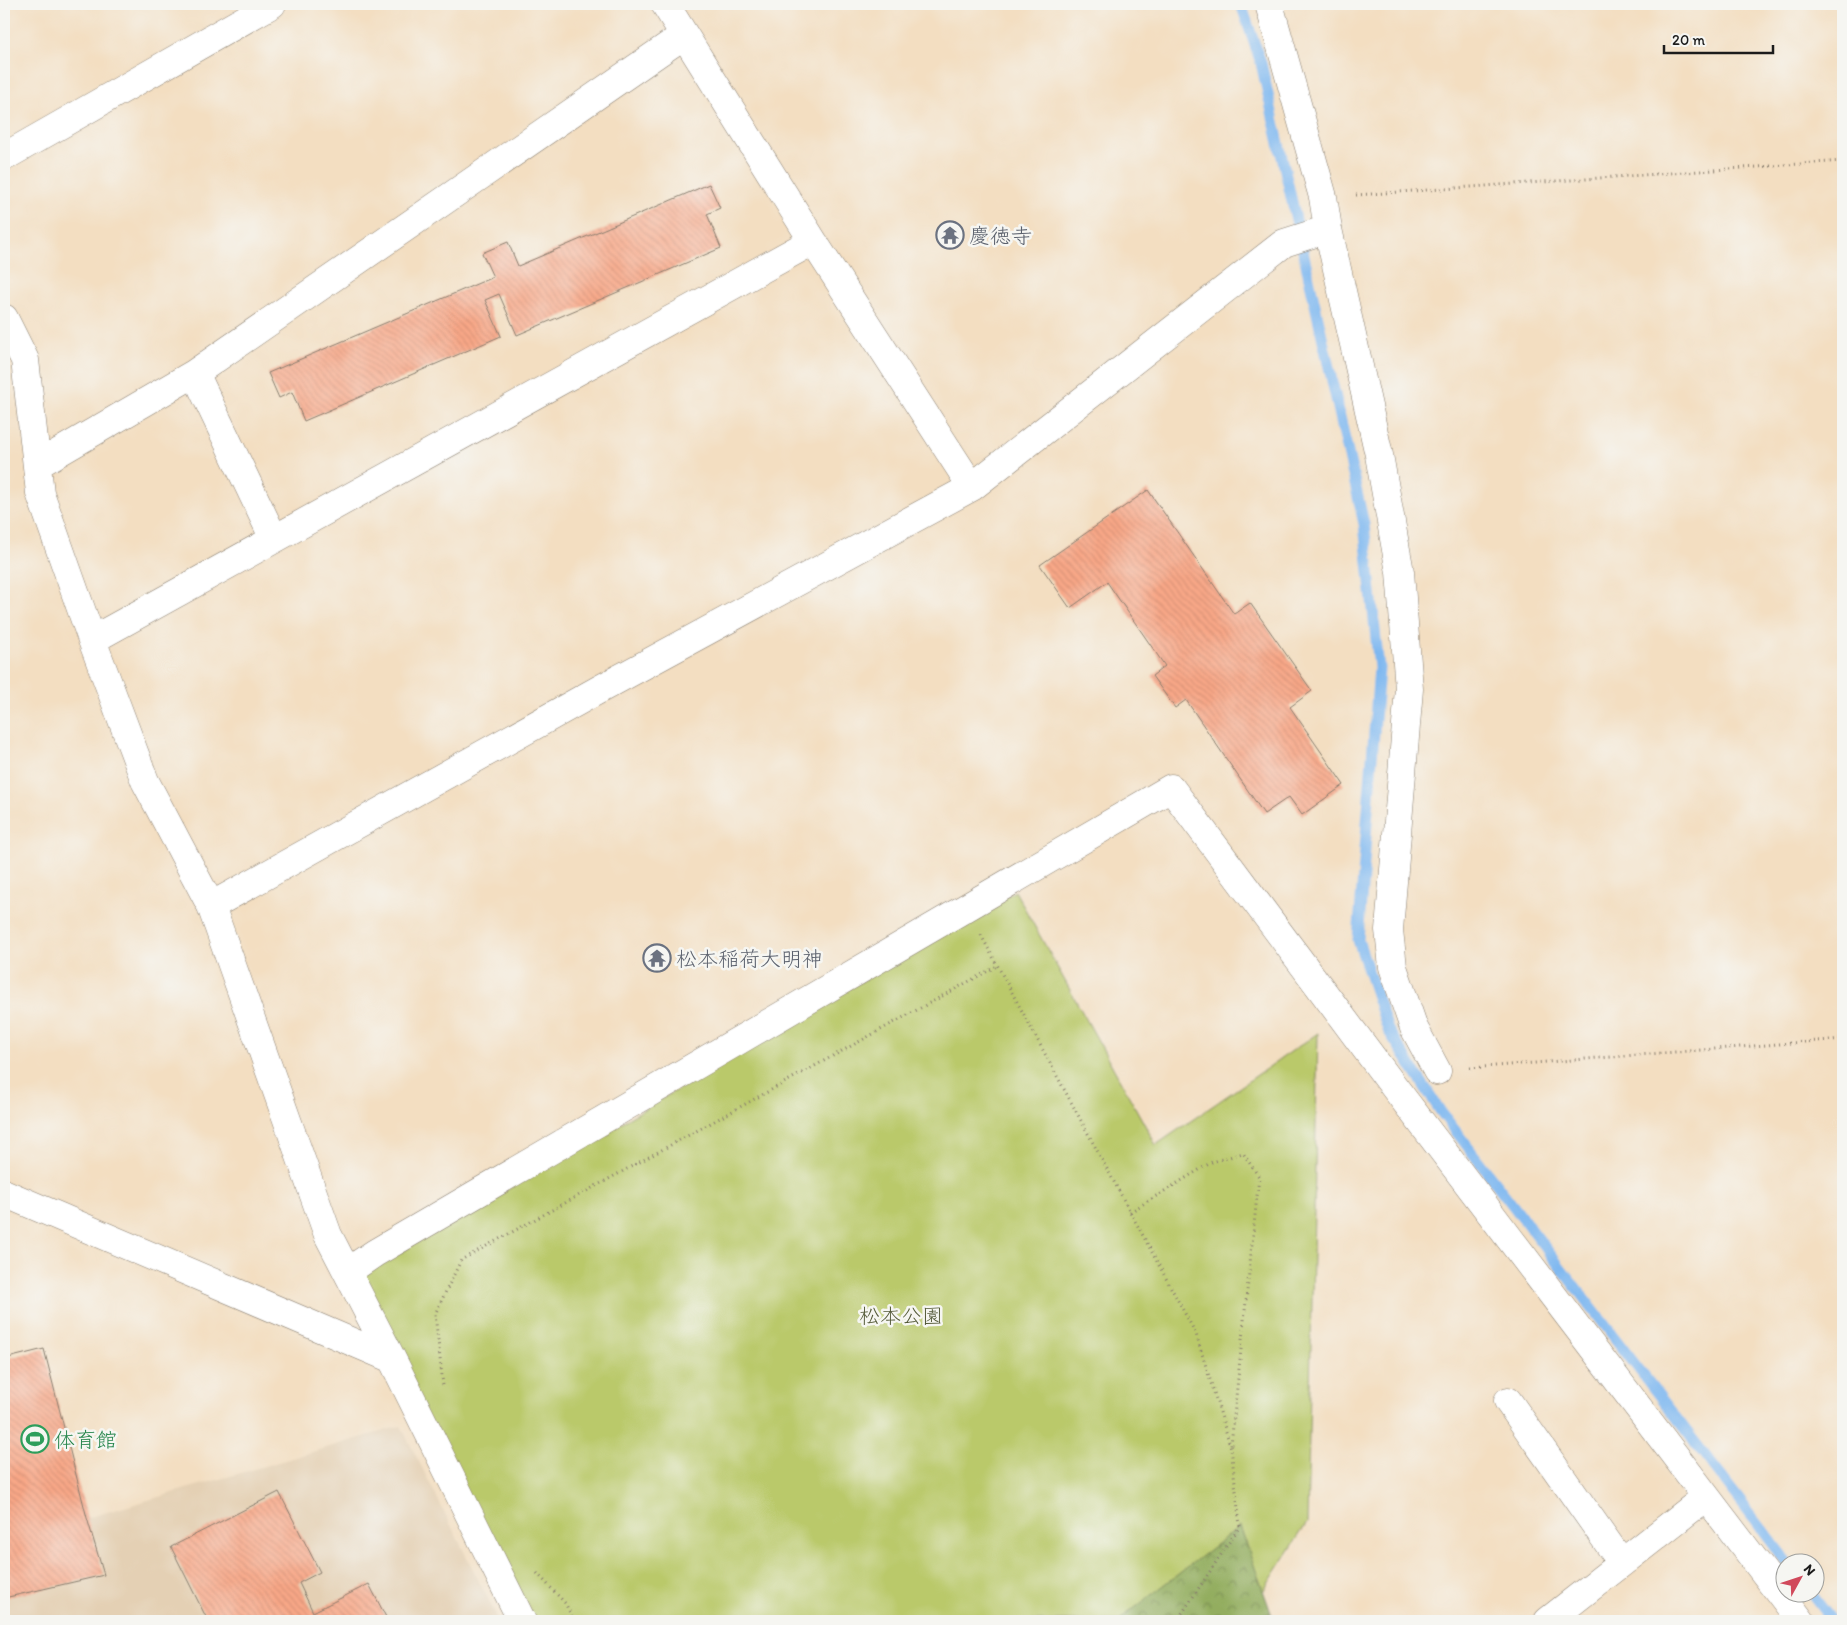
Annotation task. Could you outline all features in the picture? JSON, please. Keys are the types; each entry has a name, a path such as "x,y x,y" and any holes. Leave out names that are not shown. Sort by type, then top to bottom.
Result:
{"street":[{"path":"4,157 272,4"},
{"path":"665,4 813,241 972,487"},
{"path":"1269,4 1323,197 1328,229 1379,454 1400,572 1409,689 1389,930 1394,968 1414,1028 1437,1071"},
{"path":"37,465 195,372 684,35"},
{"path":"211,906 591,694 972,487 1284,243 1328,229"},
{"path":"92,640 813,241"},
{"path":"4,318 25,360 40,493 145,781 211,906 328,1235 522,1621"},
{"path":"195,372 274,539"},
{"path":"347,1272 375,1253 1171,788 1395,1088 1801,1621"},
{"path":"4,1193 392,1359"},
{"path":"1508,1401 1622,1563"},
{"path":"1548,1621 1706,1497"}],"path":[{"path":"1323,197 1843,161"},
{"path":"980,934 1196,1334 1231,1448 1240,1526 1177,1621"},
{"path":"444,1390 435,1314 461,1260 997,966"},
{"path":"1437,1071 1843,1039"},
{"path":"1130,1212 1212,1162 1243,1153 1259,1177 1231,1448"},
{"path":"533,1569 565,1603 574,1621"}],"shaded area":[{"path":"44,1349 87,1518 401,1426 499,1621 4,1621 4,1359"}],"green space":[{"name":"松本公園","path":"1015,891 1156,1145 1318,1033 1307,1523 1244,1621 522,1621 352,1281"},
{"path":"1240,1526 1274,1621 1118,1621"}],"building":[{"path":"709,184 720,208 707,214 721,248 517,335 499,294 485,300 501,336 304,421 292,392 279,398 268,373 493,277 482,253 508,242 518,266"},
{"path":"1148,490 1234,614 1250,603 1312,691 1290,707 1344,785 1302,815 1289,797 1264,814 1186,700 1175,708 1152,676 1165,666 1107,582 1070,608 1040,565"},
{"name":"体育館","path":"44,1349 87,1518 104,1575 4,1598 4,1359"},
{"path":"279,1492 320,1572 299,1583 313,1612 369,1584 388,1621 208,1621 171,1547"}],"waterway":[{"path":"1241,4 1261,63 1364,524 1379,668 1358,940 1388,1030 1441,1112 1779,1552"},
{"path":"1818,1602 1832,1621"}],"place":[{"name":"慶徳寺","path":"950,235"},
{"name":"松本稲荷大明神","path":"657,958"},
{"name":"体育館","path":"35,1439"}]}
